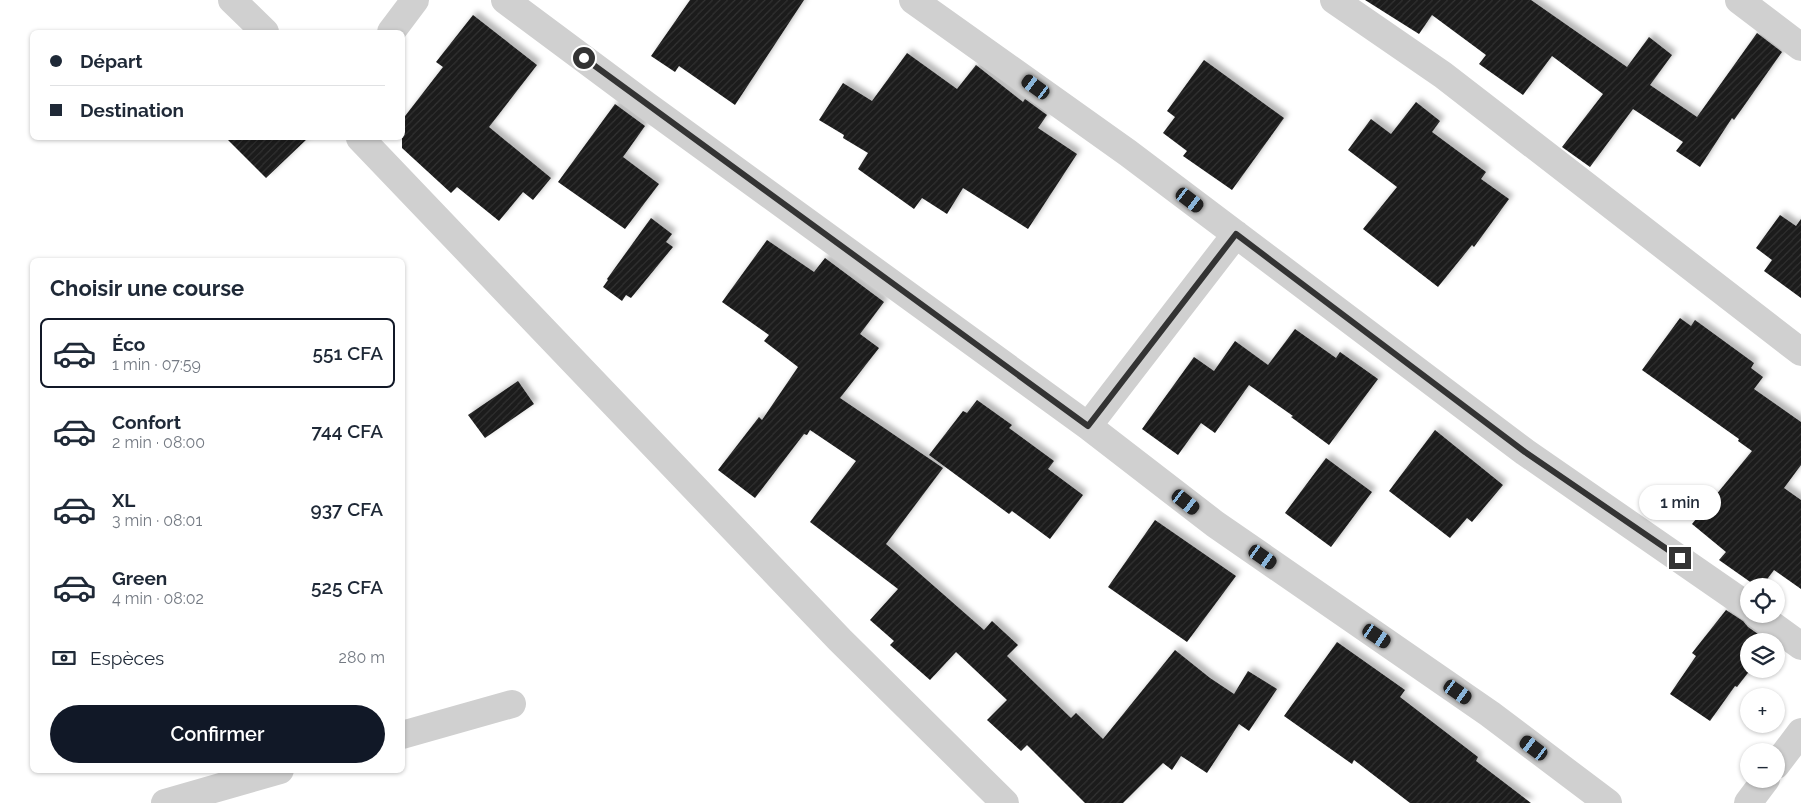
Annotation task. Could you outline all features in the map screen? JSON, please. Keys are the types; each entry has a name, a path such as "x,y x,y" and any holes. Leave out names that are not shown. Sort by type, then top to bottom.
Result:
{"street":[{"path":"232,0 263,30"},
{"path":"392,30 415,0"},
{"path":"505,0 646,105 1088,426 1215,524 1490,714 1608,803"},
{"path":"913,0 1128,153 1525,452 1740,601"},
{"path":"1334,0 1443,75 1801,352"},
{"path":"1738,0 1801,47"},
{"path":"362,140 840,640 1005,803"},
{"path":"1088,426 1236,234"},
{"path":"1769,623 1801,646"},
{"path":"405,734 512,704"},
{"path":"1785,753 1801,732"},
{"path":"165,803 270,773"},
{"path":"1748,803 1759,788"}],"building":[{"path":"690,0 804,0 735,105 679,66 675,72 651,56"},
{"path":"1365,0 1531,0 1627,67 1649,37 1672,55 1650,85 1697,117 1757,33 1782,52 1734,120 1732,118 1700,167 1676,151 1683,142 1633,109 1590,167 1562,147 1603,94 1552,56 1523,95 1479,64 1486,55 1432,15 1419,34"},
{"path":"473,15 537,65 489,127 551,178 533,200 523,192 499,221 457,187 451,193 402,148 402,140 405,140 405,116 443,67 436,62"},
{"path":"907,53 957,89 976,65 1023,102 1025,99 1047,115 1038,128 1077,154 1028,229 963,188 947,214 922,198 914,209 858,169 868,153 843,138 844,135 819,120 843,83 872,101"},
{"path":"1204,60 1284,118 1232,190 1183,156 1187,151 1163,133 1175,117 1167,111"},
{"path":"1416,102 1440,121 1432,132 1486,172 1481,179 1509,199 1474,247 1472,245 1438,287 1363,229 1397,187 1348,150 1371,119 1391,134"},
{"path":"615,104 645,126 623,157 659,184 625,229 558,182"},
{"path":"228,140 306,140 266,178"},
{"path":"1780,215 1796,226 1801,219 1801,298 1764,271 1772,260 1756,248"},
{"path":"651,218 672,234 666,242 673,247 631,298 626,295 622,301 603,287"},
{"path":"767,240 814,272 825,258 884,302 860,334 879,348 840,398 943,468 886,544 984,630 992,621 1018,645 1007,656 1071,718 1076,713 1103,739 1175,650 1210,678 1234,694 1248,671 1277,689 1249,731 1239,724 1207,773 1181,756 1172,770 1163,763 1123,803 1085,803 1027,745 1021,751 987,720 1007,700 956,652 930,680 890,645 894,641 870,620 898,589 810,522 856,461 810,430 807,435 804,434 755,498 718,470 759,417 762,420 798,367 764,341 769,335 722,302"},
{"path":"1680,318 1691,326 1695,320 1754,363 1751,368 1763,377 1754,389 1801,422 1801,465 1784,488 1801,500 1801,589 1774,570 1768,578 1745,578 1719,560 1726,552 1692,524 1752,451 1738,441 1739,439 1642,370"},
{"path":"1295,329 1336,358 1340,352 1378,379 1329,445 1291,417 1293,416 1249,385 1215,433 1201,423 1178,455 1142,429 1194,357 1214,371 1235,341 1268,365"},
{"path":"518,381 534,404 485,438 468,415"},
{"path":"977,400 1012,425 1009,428 1054,461 1048,469 1083,495 1050,539 1012,511 1009,514 929,455 963,411 967,413"},
{"path":"1435,430 1503,485 1472,522 1467,518 1450,538 1389,491"},
{"path":"1326,458 1372,492 1331,547 1285,513"},
{"path":"1155,520 1236,576 1187,642 1108,587"},
{"path":"1726,610 1740,619 1740,623 1745,623 1757,633 1740,633 1740,678 1744,678 1737,687 1735,686 1710,721 1670,694 1696,656 1692,653"},
{"path":"1337,642 1405,690 1400,697 1478,757 1476,761 1531,803 1410,803 1354,760 1352,764 1284,716"}],"route":[{"path":"584,58 1088,426 1236,234 1525,452 1680,558"}]}
